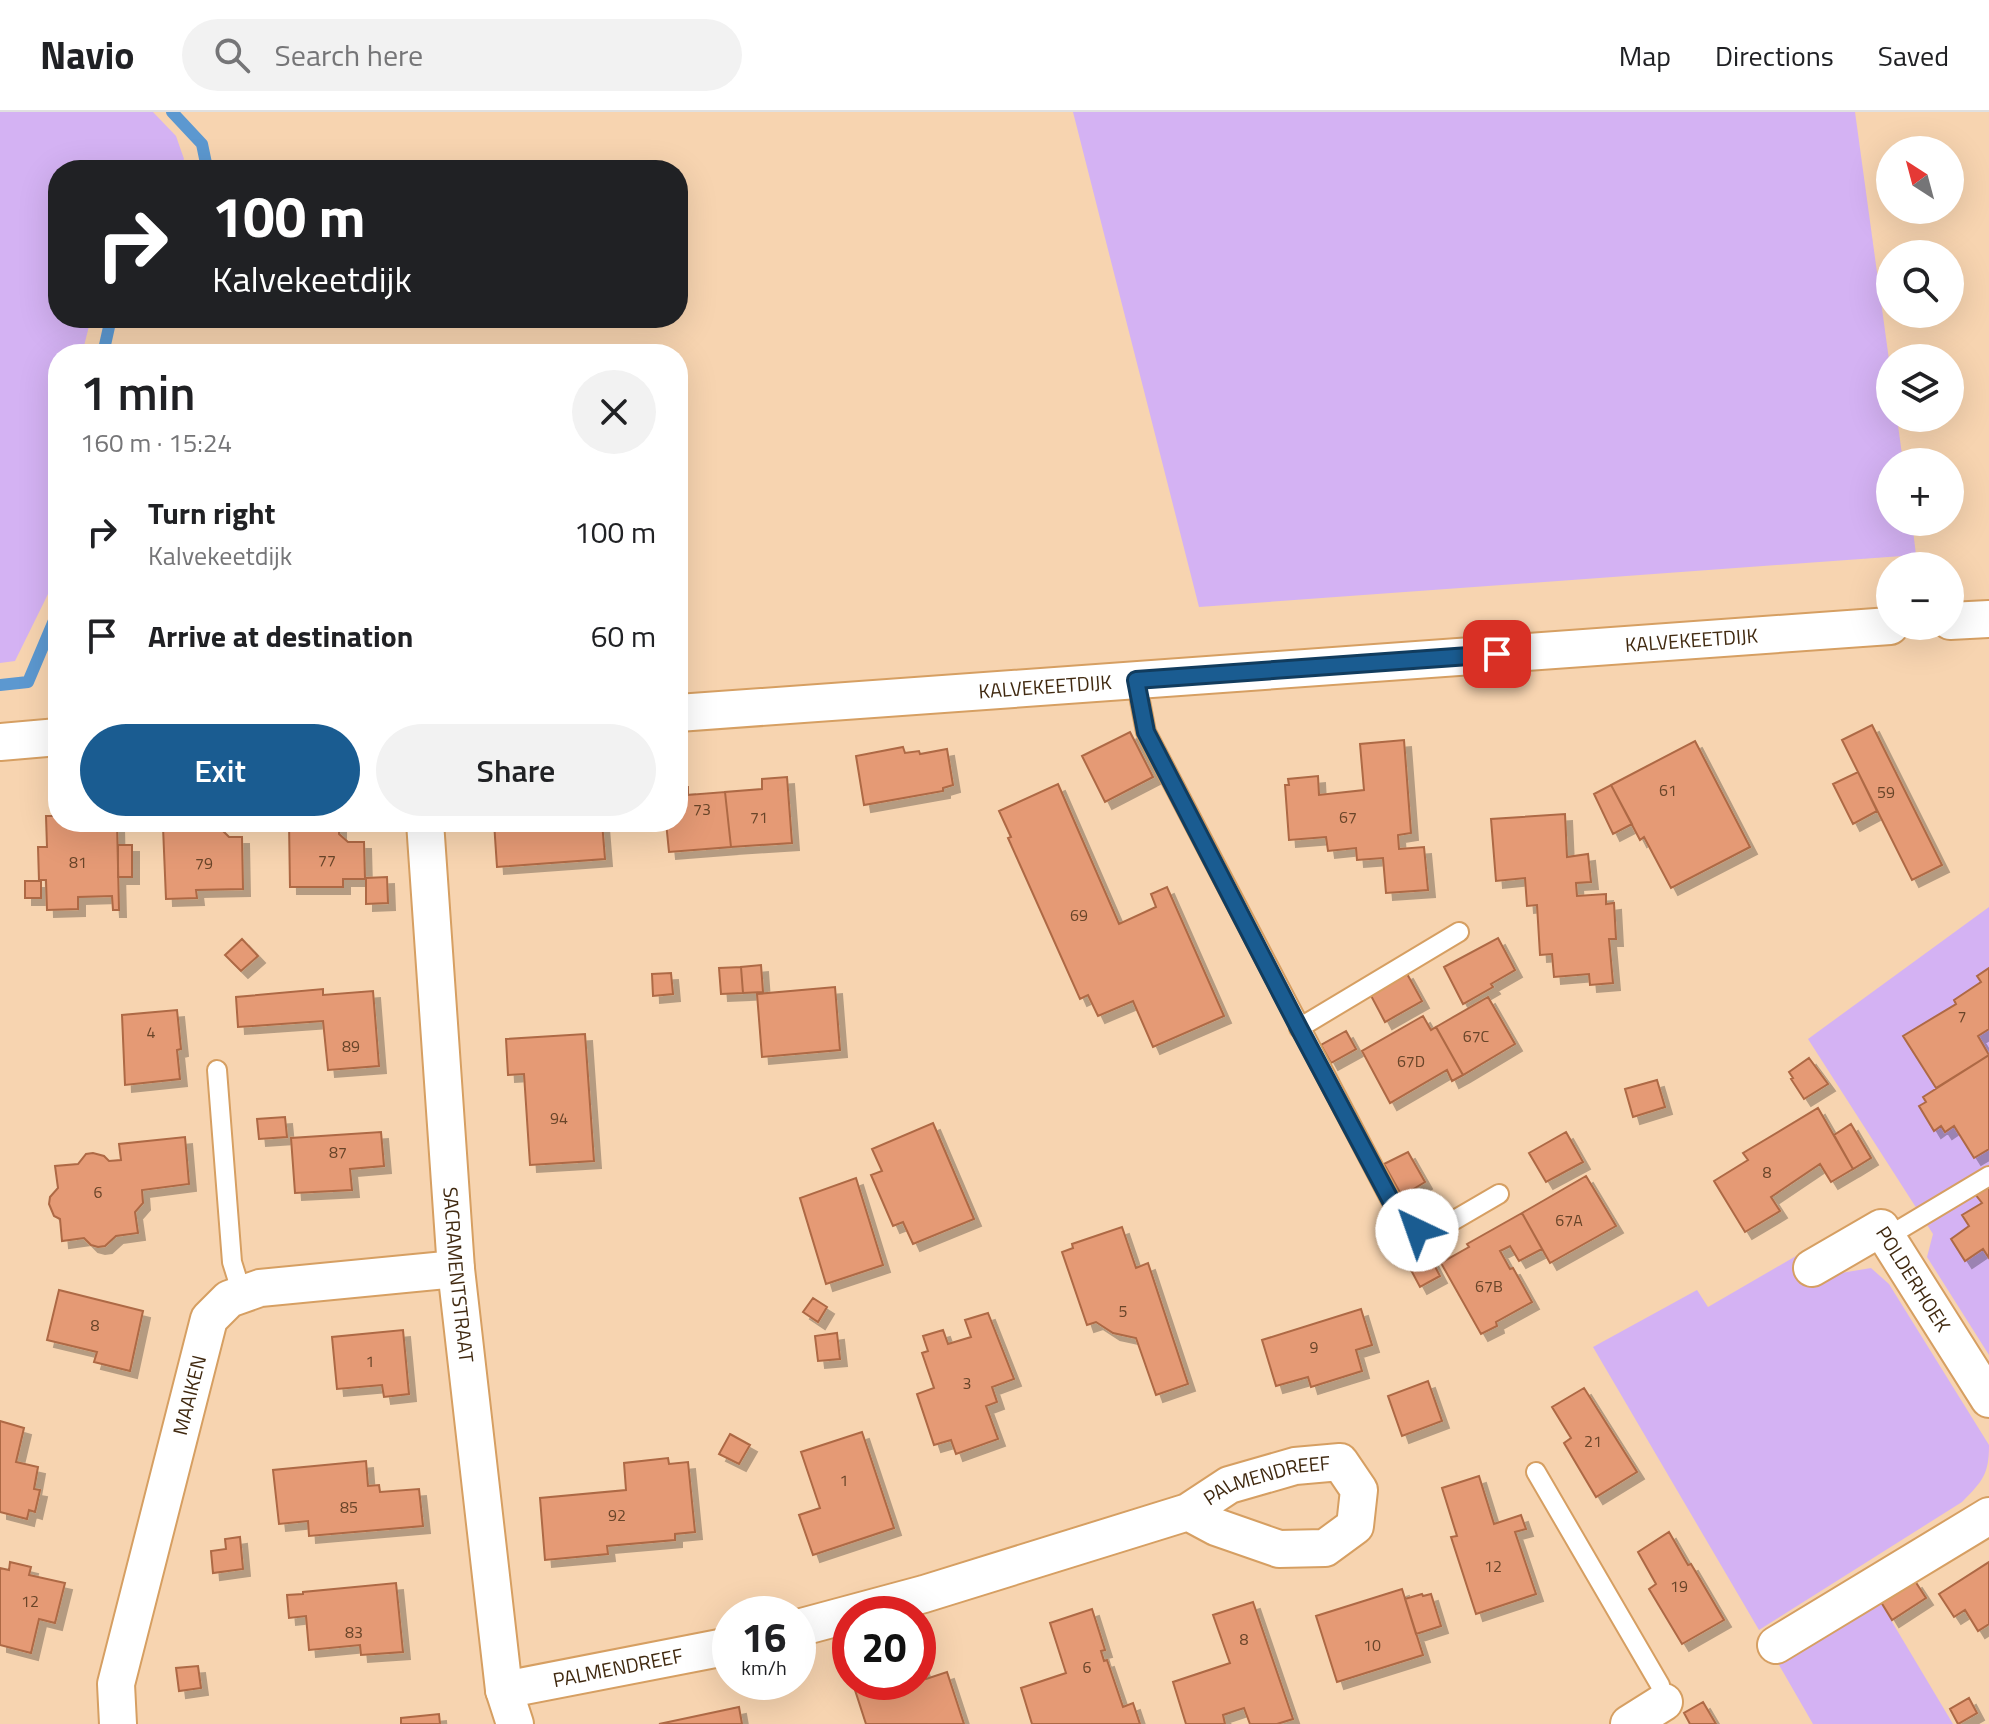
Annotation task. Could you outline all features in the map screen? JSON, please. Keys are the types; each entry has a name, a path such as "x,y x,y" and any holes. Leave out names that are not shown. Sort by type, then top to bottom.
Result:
{"street":[{"path":"1964,620 1989,619"},
{"name":"KALVEKEETDIJK","path":"688,712 1876,627"},
{"path":"0,742 48,738"},
{"name":"SACRAMENTSTRAAT","path":"426,832 456,1269 510,1707"},
{"name":"POLDERHOEK","path":"1812,1268 1881,1228 1989,1399"},
{"name":"MAAIKEN","path":"118,1724 116,1684 209,1319 229,1299 260,1288 456,1269"},
{"name":"PALMENDREEF","path":"816,1623 924,1594 1188,1512"},
{"path":"1776,1645 1989,1516"},
{"name":"PALMENDREEF","path":"510,1707 712,1651"},
{"path":"1629,1724 1664,1702"}],"lane":[{"path":"1136,680 1146,732 1398,1214 1417,1230 1439,1229 1499,1194"},
{"path":"1299,1028 1459,932"},
{"path":"217,1070 232,1262 242,1294"},
{"path":"1887,1237 1989,1176"},
{"path":"1536,1472 1660,1685 1664,1702"}],"shaded area":[{"path":"0,112 153,112 176,136 183,160 48,160 48,328 88,328 84,344 48,344 48,594 15,661 0,663"},
{"path":"1073,112 1855,112 1876,265 1876,328 1885,328 1887,344 1876,344 1876,432 1899,432 1901,448 1876,448 1876,536 1914,536 1916,552 1876,552 1876,558 1199,607"},
{"path":"1989,907 1989,1355 1927,1257 1933,1234 1808,1039"},
{"path":"1796,1256 1816,1286 1841,1273 1871,1268 1889,1284 1989,1445 1989,1455 1983,1476 1962,1502 1759,1630 1593,1347 1697,1290 1708,1307"},
{"path":"1876,1595 1953,1724 1813,1724 1775,1658"}],"building":[{"path":"1872,725 1942,865 1912,880 1842,740"},
{"path":"1130,732 1153,777 1105,802 1082,756"},
{"path":"1404,740 1411,833 1398,835 1399,849 1424,847 1428,890 1386,893 1383,858 1357,860 1356,848 1328,851 1326,837 1289,840 1285,785 1289,785 1288,779 1318,776 1319,795 1364,790 1360,744"},
{"path":"1695,741 1750,847 1671,888 1644,837 1640,840 1611,785"},
{"path":"903,747 905,753 919,751 920,754 947,749 953,785 943,788 943,791 864,805 856,756"},
{"path":"1858,772 1877,811 1853,824 1833,784"},
{"path":"787,777 792,843 731,847 725,792 762,789 762,779"},
{"path":"1058,784 1119,924 1156,907 1151,894 1167,887 1224,1016 1153,1047 1133,1001 1098,1016 1088,995 1080,999 1008,838 1011,837 999,811"},
{"path":"1611,785 1632,824 1613,834 1594,794"},
{"path":"725,792 731,847 669,852 667,832 688,832 688,795"},
{"path":"1565,814 1567,857 1588,854 1591,882 1576,883 1577,896 1606,894 1606,904 1614,903 1616,939 1609,939 1613,983 1590,985 1589,974 1554,977 1552,954 1540,955 1537,905 1527,906 1525,878 1496,881 1491,819"},
{"path":"46,816 48,832 117,832 119,910 113,910 112,896 78,897 78,909 47,910 46,880 41,880 41,898 25,898 25,881 39,881 38,847 47,847"},
{"path":"163,832 224,832 229,837 242,837 243,889 196,890 197,898 166,899"},
{"path":"289,832 339,832 348,842 364,842 365,879 343,879 343,887 290,887"},
{"path":"495,832 603,832 605,859 497,867"},
{"path":"118,845 132,845 132,877 118,877"},
{"path":"387,877 388,903 366,904 366,878"},
{"path":"1498,938 1515,970 1463,1004 1444,967"},
{"path":"242,939 258,956 241,971 225,955"},
{"path":"761,965 763,992 743,993 741,967"},
{"path":"741,967 743,993 721,994 719,968"},
{"path":"1989,968 1989,1029 1978,1036 1989,1055 1936,1088 1903,1036 1956,1004 1954,1000 1981,982 1977,976"},
{"path":"1406,972 1422,1001 1385,1022 1369,992"},
{"path":"671,973 673,994 653,996 652,974"},
{"path":"835,987 840,1050 762,1057 757,994"},
{"path":"323,989 323,995 373,991 379,1066 328,1070 323,1021 238,1027 236,997"},
{"path":"1488,997 1515,1044 1463,1075 1436,1027"},
{"path":"177,1010 180,1079 125,1085 122,1015"},
{"path":"1423,1016 1431,1030 1436,1027 1463,1075 1452,1081 1447,1070 1390,1103 1362,1051"},
{"path":"1346,1031 1356,1049 1331,1063 1321,1045"},
{"path":"585,1034 594,1161 530,1165 524,1074 508,1075 506,1039"},
{"path":"1989,1055 1989,1149 1974,1158 1954,1126 1945,1132 1941,1126 1934,1131 1919,1106 1926,1102 1923,1097"},
{"path":"1809,1058 1828,1084 1804,1099 1789,1072"},
{"path":"1657,1080 1665,1107 1633,1117 1625,1089"},
{"path":"1818,1108 1853,1169 1831,1182 1820,1164 1771,1197 1780,1211 1745,1232 1714,1181 1748,1160 1743,1153"},
{"path":"285,1117 287,1137 259,1139 257,1119"},
{"path":"933,1123 974,1219 913,1244 903,1222 893,1226 871,1175 882,1171 872,1149"},
{"path":"1851,1124 1871,1158 1853,1169 1834,1135"},
{"path":"381,1132 384,1166 350,1169 352,1190 295,1193 291,1138"},
{"path":"1566,1132 1583,1162 1546,1182 1529,1153"},
{"path":"185,1137 189,1184 142,1190 143,1203 135,1212 138,1233 116,1236 105,1246 98,1247 84,1238 62,1241 60,1219 54,1216 49,1204 50,1197 58,1188 55,1166 78,1164 86,1154 93,1153 109,1161 121,1160 119,1144"},
{"path":"1408,1152 1425,1182 1402,1196 1384,1164"},
{"path":"1586,1176 1616,1226 1550,1263 1522,1213"},
{"path":"856,1178 883,1265 826,1284 800,1198"},
{"path":"1989,1185 1989,1258 1983,1249 1965,1261 1951,1239 1969,1226 1962,1215 1982,1203 1975,1194"},
{"path":"1522,1213 1542,1249 1519,1261 1510,1246 1500,1251 1532,1302 1481,1334 1441,1263 1469,1247 1467,1244"},
{"path":"1122,1227 1136,1268 1148,1263 1188,1384 1156,1395 1136,1338 1113,1333 1096,1322 1087,1325 1062,1252 1073,1248 1072,1244"},
{"path":"1423,1244 1440,1276 1420,1287 1403,1255"},
{"path":"59,1290 143,1311 130,1371 94,1362 97,1352 47,1340"},
{"path":"813,1298 827,1307 818,1322 803,1312"},
{"path":"1361,1309 1372,1345 1356,1350 1362,1371 1311,1387 1308,1377 1276,1386 1262,1340"},
{"path":"988,1313 1014,1379 992,1387 997,1402 986,1406 998,1439 956,1454 951,1440 934,1445 917,1394 934,1388 922,1353 928,1351 923,1336 943,1330 948,1344 971,1337 965,1320"},
{"path":"403,1330 409,1394 384,1397 382,1385 337,1389 332,1337"},
{"path":"837,1333 840,1359 818,1361 815,1336"},
{"path":"1428,1381 1442,1421 1402,1436 1388,1396"},
{"path":"1584,1388 1637,1472 1596,1497 1564,1443 1571,1438 1552,1407"},
{"path":"0,1421 24,1428 16,1462 38,1467 34,1489 40,1490 35,1512 29,1510 27,1519 0,1512"},
{"path":"862,1432 894,1528 813,1555 799,1515 820,1508 801,1452"},
{"path":"730,1434 750,1445 739,1464 719,1454"},
{"path":"668,1458 669,1464 688,1462 695,1532 675,1534 675,1540 607,1546 608,1554 545,1560 540,1498 626,1490 624,1463"},
{"path":"366,1461 368,1486 379,1485 380,1492 419,1489 423,1526 309,1536 308,1521 279,1524 273,1470"},
{"path":"1479,1476 1494,1524 1521,1515 1526,1529 1515,1532 1536,1594 1476,1614 1451,1537 1457,1536 1442,1488"},
{"path":"1669,1532 1724,1620 1682,1644 1649,1589 1656,1584 1638,1552"},
{"path":"240,1537 243,1569 213,1573 211,1551 226,1549 225,1539"},
{"path":"10,1562 31,1567 29,1575 65,1583 55,1623 39,1619 31,1653 0,1645 0,1568 9,1570"},
{"path":"1989,1562 1989,1624 1978,1631 1965,1610 1954,1617 1939,1594"},
{"path":"1915,1581 1926,1598 1892,1620 1881,1602"},
{"path":"396,1583 403,1652 361,1655 360,1645 309,1650 306,1616 289,1618 287,1595"},
{"path":"1402,1589 1423,1655 1337,1682 1316,1616"},
{"path":"1431,1594 1441,1626 1416,1634 1405,1599"},
{"path":"1253,1602 1293,1719 1277,1724 1250,1724 1244,1708 1223,1715 1225,1724 1186,1724 1173,1682 1230,1663 1213,1615"},
{"path":"1092,1609 1105,1650 1101,1651 1104,1661 1107,1660 1123,1707 1133,1703 1140,1724 1032,1724 1021,1688 1066,1673 1050,1623"},
{"path":"198,1666 201,1688 179,1691 176,1668"},
{"path":"947,1672 964,1724 866,1724 858,1700 936,1700 936,1676"},
{"path":"1969,1698 1977,1713 1958,1724 1950,1709"},
{"path":"1703,1702 1716,1724 1690,1724 1684,1713"},
{"path":"739,1707 742,1724 659,1724"},
{"path":"439,1714 440,1724 401,1724 401,1718"}],"waterway":[{"path":"172,112 202,144 205,160"},
{"path":"105,344 109,328"},
{"path":"0,685 28,682 48,635"}],"route":[{"path":"1417,1230 1398,1214 1146,732 1136,680 1497,654"}]}
